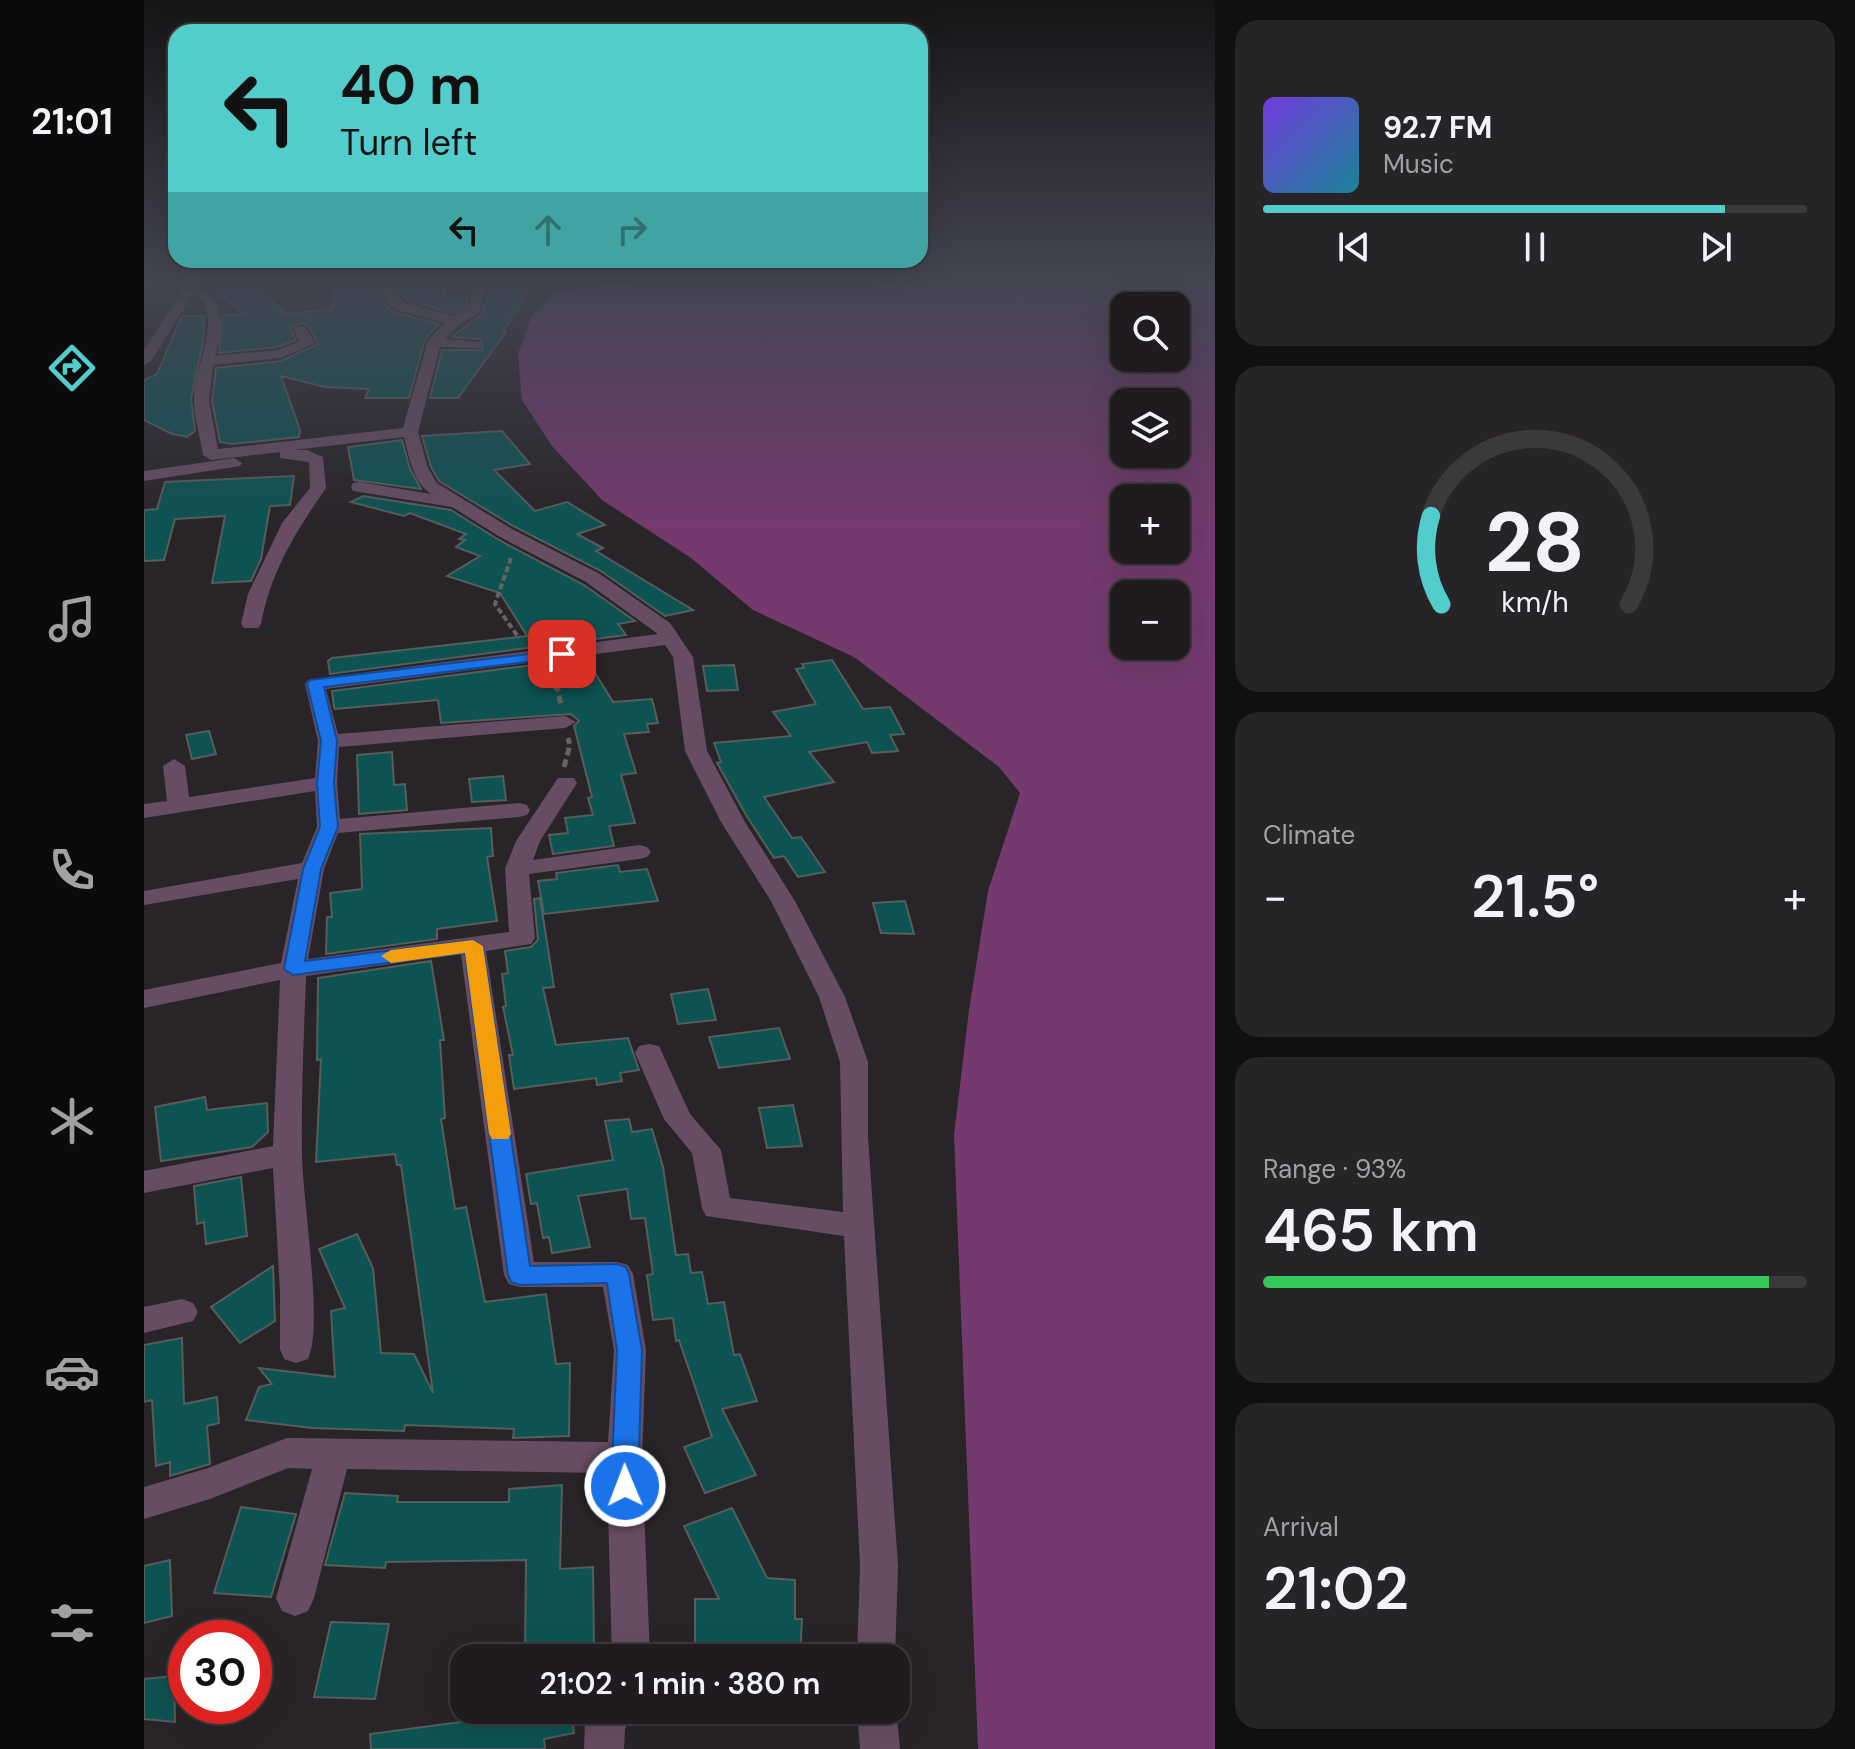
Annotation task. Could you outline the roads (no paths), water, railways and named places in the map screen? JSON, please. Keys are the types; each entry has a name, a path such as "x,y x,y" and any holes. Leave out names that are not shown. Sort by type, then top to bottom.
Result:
{"street":[{"path":"208,362 201,394 211,455 410,432"},
{"path":"430,362 410,432 420,468 430,486 593,578 644,611 670,638 683,657 696,751 733,822 783,901 832,997 854,1062 879,1566 876,1644"},
{"path":"144,476 287,455 307,455 317,460 318,488 291,523 257,594 251,624"},
{"path":"359,487 457,503"},
{"path":"296,1349 296,1291 287,1154 293,969 312,869 329,827 326,783 329,741 315,684 670,638"},
{"path":"329,741 565,722"},
{"path":"174,766 179,806"},
{"path":"144,811 326,783"},
{"path":"144,999 293,969 522,938 517,869 528,841 566,783"},
{"path":"329,827 519,810"},
{"path":"517,869 639,852"},
{"path":"144,898 312,869"},
{"path":"473,946 520,1275 617,1274 630,1350 624,1458 631,1644"},
{"path":"649,1053 678,1119 706,1150 717,1208 860,1226"},
{"path":"144,1182 287,1154"},
{"path":"144,1320 182,1312"},
{"path":"144,1503 210,1483 287,1453 624,1458"},
{"path":"295,1598 334,1453"},
{"path":"604,1749 605,1724"},
{"path":"878,1724 880,1749"}]}
